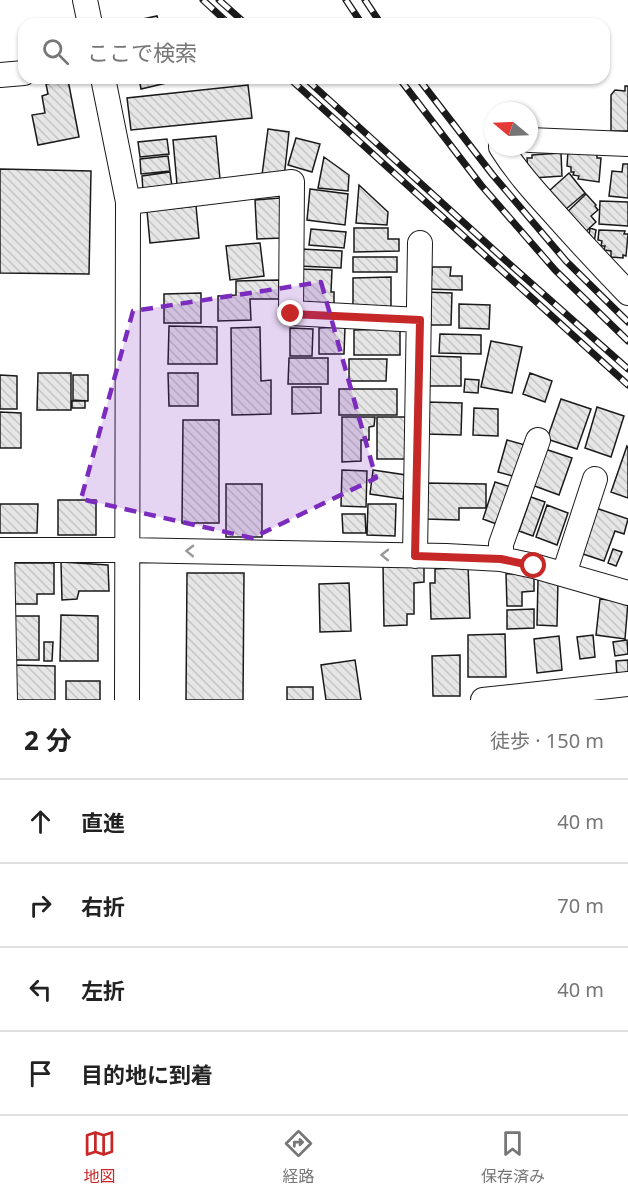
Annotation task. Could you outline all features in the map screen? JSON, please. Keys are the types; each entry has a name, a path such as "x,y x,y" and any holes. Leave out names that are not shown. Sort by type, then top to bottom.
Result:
{"street":[{"path":"85,0 89,18"},
{"path":"0,75 18,73"},
{"path":"104,84 128,202 127,700"},
{"path":"538,140 628,144"},
{"path":"507,156 533,190 628,293"},
{"path":"128,202 292,182 291,314 420,320"},
{"path":"415,556 420,243"},
{"path":"501,559 501,544 538,440"},
{"path":"564,574 595,479"},
{"path":"5,700 1,550 127,550 501,559 564,574 628,593"},
{"path":"483,700 628,684"}],"highlighted area":[{"path":"321,282 376,478 252,538 81,499 133,311"}],"building":[{"path":"46,84 69,84 79,137 38,145 32,115 45,113 42,96 48,94"},
{"path":"140,84 162,84 141,89"},
{"path":"248,85 252,118 131,130 127,98"},
{"path":"625,86 628,86 628,131 611,131 611,95 615,90 625,91"},
{"path":"268,129 289,132 284,178 262,175"},
{"path":"216,136 220,179 177,184 173,140"},
{"path":"296,138 320,144 312,172 288,165"},
{"path":"167,139 169,154 140,157 138,142"},
{"path":"568,151 597,154 597,158 601,158 599,182 578,179 579,176 573,175 571,167 567,166"},
{"path":"561,153 562,176 533,178 528,174 527,158"},
{"path":"168,156 170,171 141,174 140,159"},
{"path":"324,157 349,175 348,191 318,188"},
{"path":"623,164 628,164 628,198 609,196 612,171 622,172"},
{"path":"0,169 91,171 89,274 0,273"},
{"path":"170,172 172,187 143,191 142,176"},
{"path":"569,173 585,193 565,210 549,191"},
{"path":"359,185 388,212 387,225 356,223"},
{"path":"310,189 348,194 345,225 307,220"},
{"path":"586,194 598,210 591,216 596,222 582,235 564,215"},
{"path":"280,198 282,238 257,239 255,200"},
{"path":"600,201 628,202 628,226 599,224"},
{"path":"196,206 199,238 150,243 147,211"},
{"path":"354,228 388,228 388,239 399,239 399,251 354,252"},
{"path":"590,228 596,230 594,243 588,242"},
{"path":"311,229 346,232 344,248 309,245"},
{"path":"599,230 625,231 624,234 628,234 626,256 611,257 611,251 604,250 605,246 601,246 602,241 598,240"},
{"path":"260,243 264,276 230,280 226,246"},
{"path":"300,249 342,251 341,268 299,266"},
{"path":"353,257 397,257 397,272 353,272"},
{"path":"432,267 451,267 450,276 462,276 462,290 425,289 425,275 432,275"},
{"path":"297,269 332,270 331,292 334,292 334,310 296,310"},
{"path":"391,277 391,311 353,311 353,278"},
{"path":"279,280 279,299 250,299 251,320 218,321 218,296 236,295 236,281"},
{"path":"425,292 452,293 451,325 424,325"},
{"path":"201,293 201,323 164,323 164,294"},
{"path":"459,304 490,305 489,329 459,328"},
{"path":"169,326 217,327 217,364 168,364"},
{"path":"260,327 261,381 271,380 271,414 232,415 231,328"},
{"path":"345,327 344,354 319,354 319,328"},
{"path":"290,328 313,329 312,356 290,356"},
{"path":"400,329 400,355 354,355 354,330"},
{"path":"440,334 481,335 481,354 439,353"},
{"path":"491,341 522,347 512,393 481,387"},
{"path":"429,356 461,357 461,386 427,386"},
{"path":"289,358 328,358 328,384 288,384"},
{"path":"349,359 387,359 386,381 349,381"},
{"path":"38,373 71,373 71,410 37,410"},
{"path":"168,373 198,373 198,406 169,406"},
{"path":"530,373 552,381 545,402 523,394"},
{"path":"0,375 17,376 17,409 0,409"},
{"path":"73,375 88,375 88,401 73,400"},
{"path":"465,379 479,380 478,393 464,392"},
{"path":"292,387 321,387 321,413 292,414"},
{"path":"339,389 397,389 397,415 339,415"},
{"path":"561,399 591,409 577,449 547,439"},
{"path":"72,401 85,401 85,408 72,408"},
{"path":"427,402 462,403 461,435 426,434"},
{"path":"597,407 624,416 611,457 585,448"},
{"path":"474,408 498,409 498,436 473,435"},
{"path":"0,412 21,413 21,448 0,448"},
{"path":"342,417 375,417 374,426 369,427 369,440 361,440 361,461 342,462"},
{"path":"377,417 406,417 406,459 377,459"},
{"path":"183,420 219,420 219,523 182,523"},
{"path":"507,440 525,445 516,477 498,472"},
{"path":"628,447 628,498 611,492"},
{"path":"545,449 572,458 559,495 532,485"},
{"path":"342,470 367,471 366,507 341,506"},
{"path":"373,470 406,475 403,499 370,494"},
{"path":"495,482 511,487 499,525 483,519"},
{"path":"426,483 486,484 486,508 459,508 459,520 425,519"},
{"path":"226,484 262,484 262,537 226,537"},
{"path":"531,497 545,502 533,536 519,531"},
{"path":"58,500 96,500 96,535 58,535"},
{"path":"0,504 38,504 37,533 0,533"},
{"path":"368,504 396,504 395,536 367,535"},
{"path":"547,505 568,513 557,545 536,537"},
{"path":"596,508 628,519 624,534 615,531 604,561 580,553"},
{"path":"342,514 365,514 366,533 343,533"},
{"path":"613,549 622,552 616,566 608,563"},
{"path":"61,562 108,565 109,591 79,591 77,599 62,600"},
{"path":"12,563 54,563 54,594 37,594 37,604 12,604"},
{"path":"424,564 424,582 414,583 414,614 407,614 407,625 384,626 383,565"},
{"path":"468,565 470,618 431,619 430,583 435,583 435,569"},
{"path":"187,573 244,573 243,700 186,700"},
{"path":"534,573 534,591 522,592 522,606 507,606 506,574"},
{"path":"538,580 558,580 557,626 537,625"},
{"path":"349,583 351,631 320,632 319,584"},
{"path":"600,599 628,602 625,639 596,635"},
{"path":"534,609 534,628 507,629 507,610"},
{"path":"61,615 98,616 98,661 60,661"},
{"path":"11,616 39,616 39,660 10,660"},
{"path":"505,634 506,677 468,677 468,635"},
{"path":"593,635 595,657 580,659 577,637"},
{"path":"559,636 562,670 537,673 534,639"},
{"path":"627,640 628,654 615,656 613,642"},
{"path":"44,642 53,642 52,661 44,661"},
{"path":"460,655 460,696 433,696 432,656"},
{"path":"355,660 361,700 326,700 321,665"},
{"path":"628,660 628,675 617,677 616,661"},
{"path":"12,665 55,666 55,700 12,700"},
{"path":"66,681 100,681 100,700 66,700"},
{"path":"287,687 313,687 313,700 287,700"}],"railway":[{"path":"203,0 222,18"},
{"path":"219,0 239,18"},
{"path":"346,0 358,18"},
{"path":"365,0 377,18"},
{"path":"296,84 628,385"},
{"path":"312,84 628,369"},
{"path":"404,84 481,185 555,270 628,341"},
{"path":"423,84 492,174 566,261 628,322"}],"route":[{"path":"291,314 420,320 415,556 501,559 534,566"}]}
